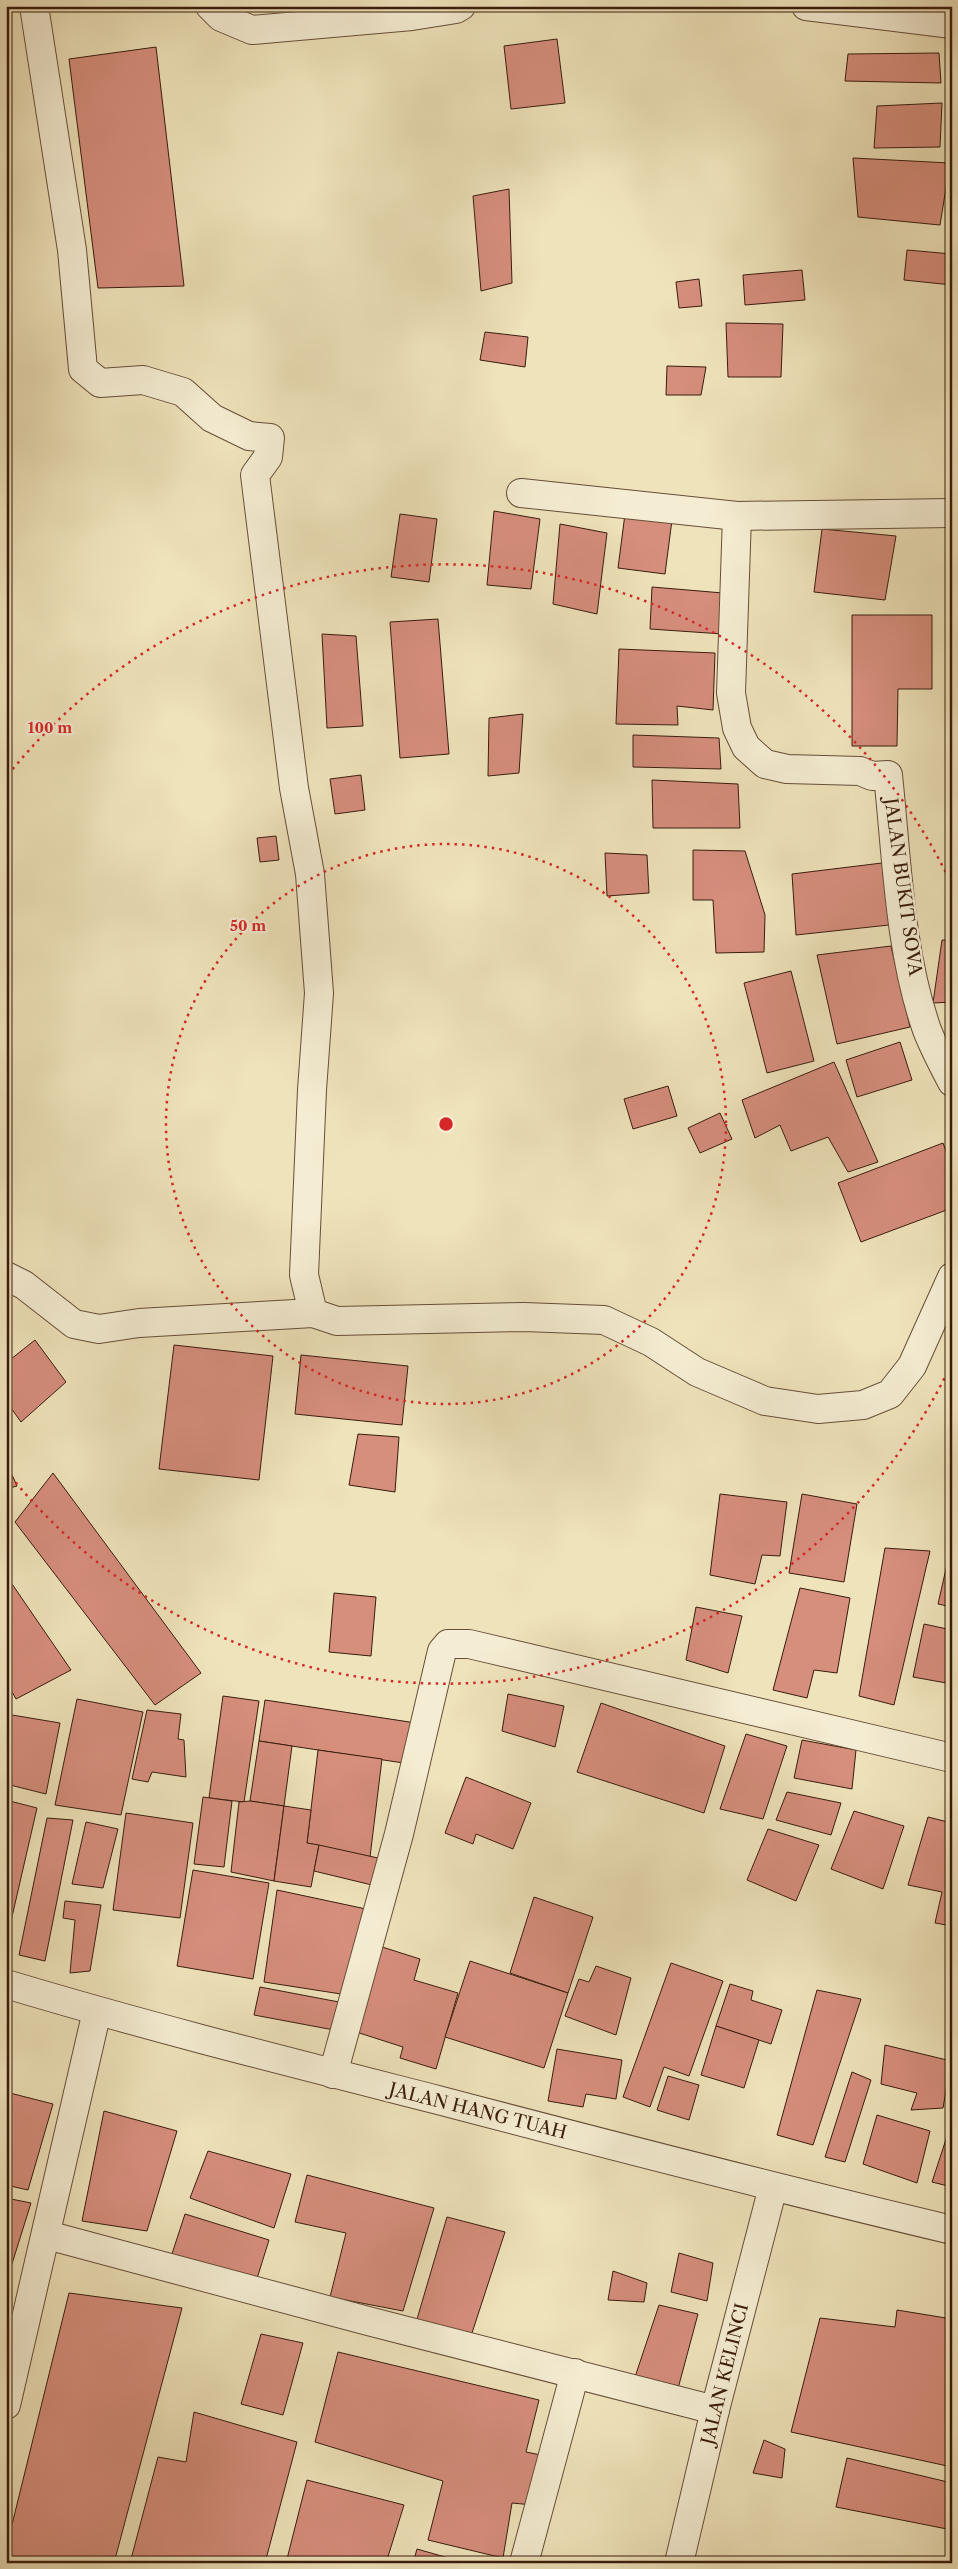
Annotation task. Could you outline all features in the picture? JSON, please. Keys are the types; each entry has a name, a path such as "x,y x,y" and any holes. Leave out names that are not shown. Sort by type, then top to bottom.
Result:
{"street":[{"path":"34,6 72,250 83,369 100,383 143,380 183,392 212,418 249,436 270,438 268,457 255,475 294,788 310,874 320,993 312,1090 304,1275 313,1313"},
{"path":"210,6 220,17 252,30 412,16 456,9 461,6"},
{"path":"806,6 938,17"},
{"path":"521,493 737,516 952,513"},
{"name":"JALAN BUKIT SOVA","path":"737,516 730,693 737,728 746,747 765,764 787,769 860,771 872,776 888,775 902,908 913,973 927,1030 952,1082"},
{"path":"6,1276 24,1285 74,1324 99,1329 139,1323 313,1313 337,1321 524,1317 604,1320 651,1342 697,1372 765,1401 818,1409 864,1405 890,1394 912,1366 952,1277"},
{"path":"334,2074 399,1834 442,1651 448,1644 470,1644 712,1703 939,1754"},
{"name":"JALAN HANG TUAH","path":"6,1984 97,2011 334,2074 773,2187 952,2230"},
{"path":"6,2405 97,2011"},
{"name":"JALAN KELINCI","path":"679,2563 715,2410 773,2187"},
{"path":"47,2234 368,2322 715,2410"},
{"path":"524,2563 575,2373"}],"building":[{"path":"557,39 565,103 511,109 504,46"},
{"path":"156,47 184,286 98,288 69,59"},
{"path":"939,53 941,83 845,81 848,54"},
{"path":"942,103 940,147 874,148 877,106"},
{"path":"853,158 950,163 940,225 858,217"},
{"path":"509,189 512,283 481,291 473,196"},
{"path":"907,250 952,254 952,285 904,280"},
{"path":"802,270 805,300 745,305 743,275"},
{"path":"699,279 702,306 679,308 676,282"},
{"path":"726,323 783,324 781,377 728,377"},
{"path":"485,332 528,337 525,367 480,360"},
{"path":"667,366 706,367 701,395 666,395"},
{"path":"494,511 540,519 531,589 487,585"},
{"path":"400,514 437,519 429,582 391,577"},
{"path":"625,514 672,520 665,574 618,568"},
{"path":"560,524 607,533 597,614 553,604"},
{"path":"822,529 896,536 885,600 814,592"},
{"path":"652,587 723,593 723,634 650,629"},
{"path":"852,615 932,615 932,689 898,689 897,746 852,746"},
{"path":"438,619 449,754 400,758 390,622"},
{"path":"322,634 356,636 363,726 327,728"},
{"path":"619,649 715,653 713,710 677,706 678,725 616,724"},
{"path":"523,714 519,773 488,776 489,718"},
{"path":"633,735 719,738 721,769 633,767"},
{"path":"948,742 952,742 952,808 951,808"},
{"path":"361,775 365,810 335,814 330,779"},
{"path":"652,780 738,784 740,828 653,828"},
{"path":"276,836 279,860 260,862 257,838"},
{"path":"693,850 745,851 765,915 764,952 716,953 713,900 693,900"},
{"path":"605,853 647,855 649,893 607,896"},
{"path":"882,863 889,925 796,935 792,874"},
{"path":"942,940 952,940 952,1002 933,1003"},
{"path":"891,946 910,1027 837,1044 817,955"},
{"path":"791,971 814,1061 767,1073 744,983"},
{"path":"900,1042 912,1080 857,1097 846,1060"},
{"path":"834,1062 878,1162 848,1172 828,1137 791,1151 780,1125 755,1138 742,1100"},
{"path":"668,1086 677,1116 633,1129 624,1099"},
{"path":"720,1113 732,1139 700,1153 688,1128"},
{"path":"943,1143 952,1167 952,1208 861,1242 838,1183"},
{"path":"35,1340 66,1382 21,1422 6,1401 6,1363"},
{"path":"174,1345 273,1356 259,1480 159,1469"},
{"path":"301,1355 408,1366 402,1425 295,1414"},
{"path":"358,1434 399,1437 395,1492 349,1485"},
{"path":"6,1461 17,1486 6,1489"},
{"path":"53,1473 201,1673 155,1705 15,1522"},
{"path":"720,1494 787,1502 780,1556 762,1555 755,1584 710,1575"},
{"path":"802,1494 857,1504 844,1582 789,1573"},
{"path":"885,1548 930,1551 894,1705 859,1696"},
{"path":"948,1560 952,1561 952,1607 938,1604"},
{"path":"12,1584 71,1670 16,1699 6,1681 6,1587"},
{"path":"800,1588 850,1598 837,1673 814,1670 807,1698 773,1690"},
{"path":"334,1593 376,1597 371,1656 329,1652"},
{"path":"696,1607 742,1616 728,1673 686,1660"},
{"path":"924,1624 952,1630 952,1684 913,1677"},
{"path":"508,1694 564,1706 555,1747 502,1731"},
{"path":"223,1696 259,1701 244,1802 209,1798"},
{"path":"77,1699 143,1712 121,1815 55,1805"},
{"path":"265,1700 416,1723 410,1764 259,1741"},
{"path":"601,1703 725,1746 704,1813 577,1772"},
{"path":"147,1710 181,1714 178,1739 184,1740 186,1777 152,1772 148,1782 132,1779"},
{"path":"6,1714 60,1723 46,1794 6,1784"},
{"path":"746,1734 787,1746 763,1819 720,1809"},
{"path":"802,1740 856,1750 852,1789 794,1778"},
{"path":"259,1741 292,1746 284,1806 250,1801"},
{"path":"318,1750 382,1759 370,1857 307,1843"},
{"path":"466,1777 531,1803 513,1849 476,1834 473,1844 445,1833"},
{"path":"787,1792 841,1803 831,1835 776,1820"},
{"path":"203,1797 232,1801 224,1867 194,1864"},
{"path":"6,1800 37,1808 6,1943"},
{"path":"250,1801 284,1806 274,1881 231,1872 239,1802"},
{"path":"284,1806 311,1810 307,1843 319,1845 311,1887 274,1881"},
{"path":"854,1811 904,1826 883,1889 831,1869"},
{"path":"126,1813 193,1823 180,1918 113,1910"},
{"path":"928,1817 952,1823 952,1926 935,1923 942,1892 908,1885"},
{"path":"47,1818 73,1820 45,1961 19,1955"},
{"path":"86,1822 118,1829 103,1888 72,1884"},
{"path":"768,1829 819,1845 796,1901 747,1880"},
{"path":"319,1845 378,1858 372,1885 314,1871"},
{"path":"193,1870 269,1883 253,1979 177,1966"},
{"path":"277,1890 366,1909 341,1994 264,1982"},
{"path":"534,1897 593,1917 568,1993 510,1973"},
{"path":"65,1901 101,1905 90,1971 70,1973 75,1920 63,1918"},
{"path":"379,1946 420,1959 414,1980 458,1993 436,2069 400,2058 403,2047 353,2031"},
{"path":"470,1961 568,1993 544,2068 445,2037"},
{"path":"671,1963 723,1981 689,2076 664,2067 650,2107 623,2097"},
{"path":"596,1966 631,1978 616,2035 565,2016 579,1979 589,1982"},
{"path":"730,1984 753,1991 751,2000 782,2010 771,2044 716,2026"},
{"path":"260,1987 339,2002 334,2030 254,2015"},
{"path":"817,1990 861,1999 813,2145 777,2135"},
{"path":"716,2026 759,2040 744,2088 701,2075"},
{"path":"885,2045 951,2061 943,2108 911,2110 917,2093 881,2084"},
{"path":"557,2049 622,2060 616,2099 586,2094 583,2107 548,2101"},
{"path":"852,2072 871,2080 845,2162 825,2157"},
{"path":"668,2076 699,2085 689,2120 657,2110"},
{"path":"6,2092 53,2104 28,2190 6,2185"},
{"path":"104,2111 177,2131 147,2231 82,2221"},
{"path":"877,2115 930,2131 917,2183 863,2164"},
{"path":"952,2121 952,2187 932,2182"},
{"path":"208,2151 291,2174 274,2228 190,2198"},
{"path":"307,2175 434,2208 403,2311 330,2297 346,2233 295,2222"},
{"path":"6,2198 31,2203 6,2283"},
{"path":"185,2214 269,2240 255,2285 169,2263"},
{"path":"447,2217 505,2232 470,2339 415,2326"},
{"path":"679,2253 713,2263 707,2301 671,2292"},
{"path":"613,2271 647,2283 644,2302 608,2300"},
{"path":"69,2293 182,2308 114,2563 6,2563 6,2549"},
{"path":"659,2305 698,2314 676,2396 633,2383"},
{"path":"897,2310 952,2319 952,2467 791,2432 820,2318 895,2327"},
{"path":"261,2334 303,2343 283,2415 241,2404"},
{"path":"338,2352 539,2400 526,2452 546,2456 533,2505 512,2503 503,2558 428,2540 443,2481 315,2442"},
{"path":"194,2412 297,2442 265,2563 130,2563 158,2457 186,2462"},
{"path":"764,2440 785,2449 782,2478 753,2473"},
{"path":"847,2458 952,2483 952,2530 836,2507"},
{"path":"307,2480 404,2505 386,2563 286,2563"},
{"path":"417,2549 466,2563 413,2563"}]}
